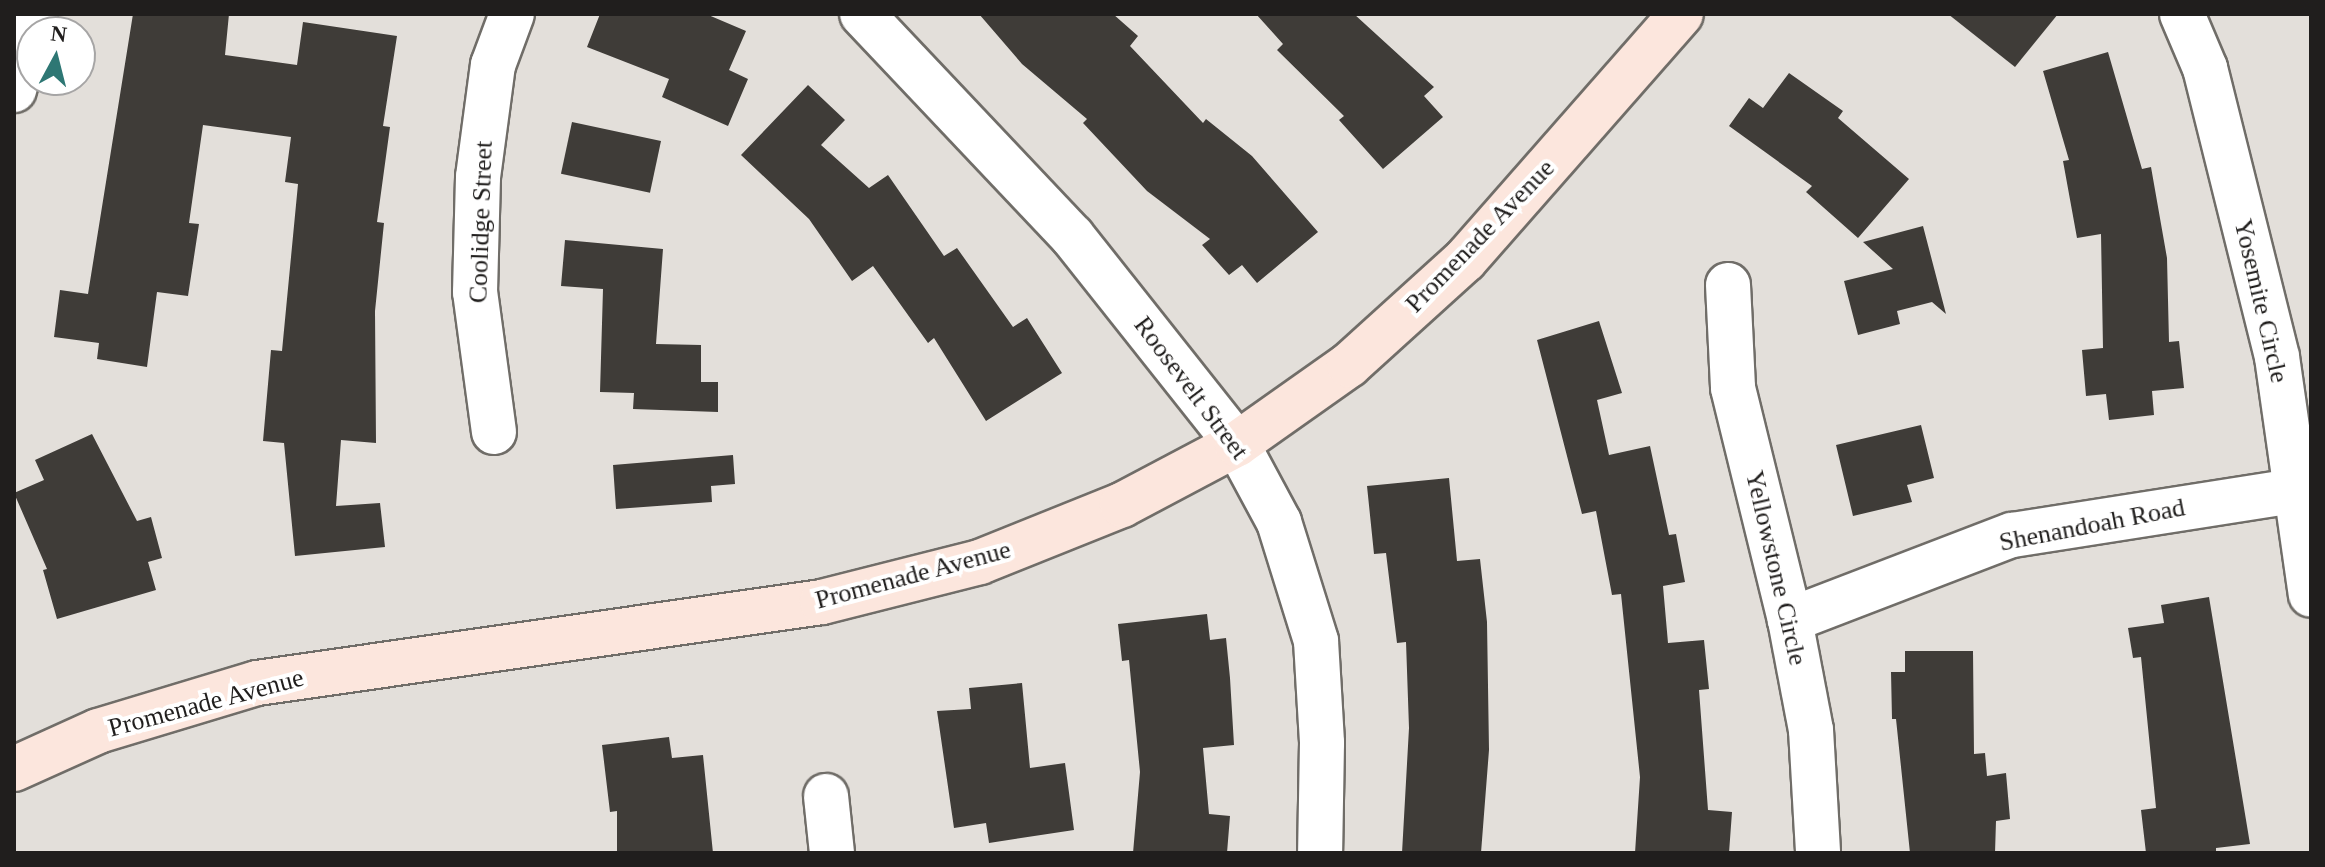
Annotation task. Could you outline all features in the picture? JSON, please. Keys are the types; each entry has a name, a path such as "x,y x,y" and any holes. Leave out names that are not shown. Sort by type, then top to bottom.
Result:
{"main road":[{"name":"Promenade Avenue","path":"14,769 98,731 257,683 822,602 980,562 1122,505 1237,444 1349,365 1465,260 1681,14"}],"street":[{"path":"14,90 35,14"},
{"name":"Coolidge Street","path":"494,432 475,292 478,177 493,65 512,14"},
{"name":"Roosevelt Street","path":"862,14 1072,236 1237,444 1279,522 1316,641 1322,743 1320,853"},
{"name":"Yosemite Circle","path":"2182,14 2205,68 2273,342 2303,489 2311,595"},
{"name":"Yellowstone Circle","path":"1728,285 1733,388 1790,620 1811,730 1818,853"},
{"name":"Shenandoah Road","path":"1790,620 2012,535 2303,489"},
{"path":"826,796 832,853"}],"building":[{"path":"133,14 229,14 225,55 297,65 303,22 397,36 383,126 390,127 377,222 384,223 375,311 376,443 341,440 336,506 380,503 385,547 295,556 284,443 263,441 271,350 282,351 298,184 285,182 291,137 203,125 189,223 199,224 188,296 157,292 147,367 97,359 99,343 54,337 60,290 88,294"},
{"path":"600,14 706,14 746,31 729,70 748,79 728,126 662,97 669,79 587,47"},
{"path":"979,14 1113,14 1138,36 1130,46 1203,123 1206,119 1252,156 1318,232 1257,283 1242,265 1229,275 1202,245 1210,239 1147,191 1083,123 1087,119 1022,64"},
{"path":"1256,14 1354,14 1434,87 1424,96 1443,117 1383,169 1339,120 1344,116 1277,50 1283,44"},
{"path":"1948,14 2058,14 2015,67"},
{"path":"2108,52 2142,169 2151,167 2167,258 2169,342 2179,341 2184,388 2152,391 2154,415 2109,420 2106,394 2086,396 2082,350 2103,348 2101,234 2077,238 2063,161 2069,160 2043,71"},
{"path":"1789,73 1843,111 1838,118 1909,179 1858,238 1806,192 1812,186 1729,126 1749,98 1763,108"},
{"path":"808,85 845,120 821,145 869,188 888,175 944,256 957,248 1013,327 1027,318 1062,373 986,421 934,338 928,343 873,266 852,281 809,219 741,155"},
{"path":"572,122 661,141 650,193 561,174"},
{"path":"1923,226 1946,314 1932,302 1897,311 1900,324 1858,335 1844,281 1893,269 1863,242"},
{"path":"565,240 663,249 656,344 701,345 701,382 718,382 718,412 633,409 634,393 600,392 603,289 561,286"},
{"path":"1599,321 1622,393 1597,400 1609,455 1650,446 1669,535 1676,534 1685,582 1663,586 1668,643 1704,640 1709,689 1699,690 1708,810 1732,812 1729,853 1635,853 1640,777 1621,594 1612,595 1596,511 1582,514 1537,340"},
{"path":"1921,425 1934,478 1907,485 1912,502 1853,516 1836,445"},
{"path":"92,434 137,521 151,517 162,558 148,562 156,590 57,619 43,570 47,569 14,493 44,480 35,460"},
{"path":"733,455 735,484 711,486 712,502 616,509 613,465"},
{"path":"1449,478 1457,561 1480,559 1487,622 1489,750 1481,853 1402,853 1409,728 1406,642 1397,643 1386,553 1374,554 1367,486"},
{"path":"2209,597 2250,844 2216,848 2216,853 2146,853 2141,810 2156,808 2141,657 2133,658 2128,628 2164,623 2161,605"},
{"path":"1207,614 1210,640 1226,638 1230,678 1234,745 1203,748 1209,814 1230,816 1227,853 1133,853 1140,772 1129,660 1122,661 1118,624"},
{"path":"1905,651 1973,651 1974,754 1985,753 1987,776 2006,773 2010,819 1996,821 1995,853 1910,853 1896,719 1892,719 1891,672 1905,672"},
{"path":"1022,683 1030,768 1065,763 1074,830 989,843 986,823 954,828 937,711 971,709 969,688"},
{"path":"669,737 672,758 703,755 713,853 617,853 617,811 610,812 602,745"}]}
